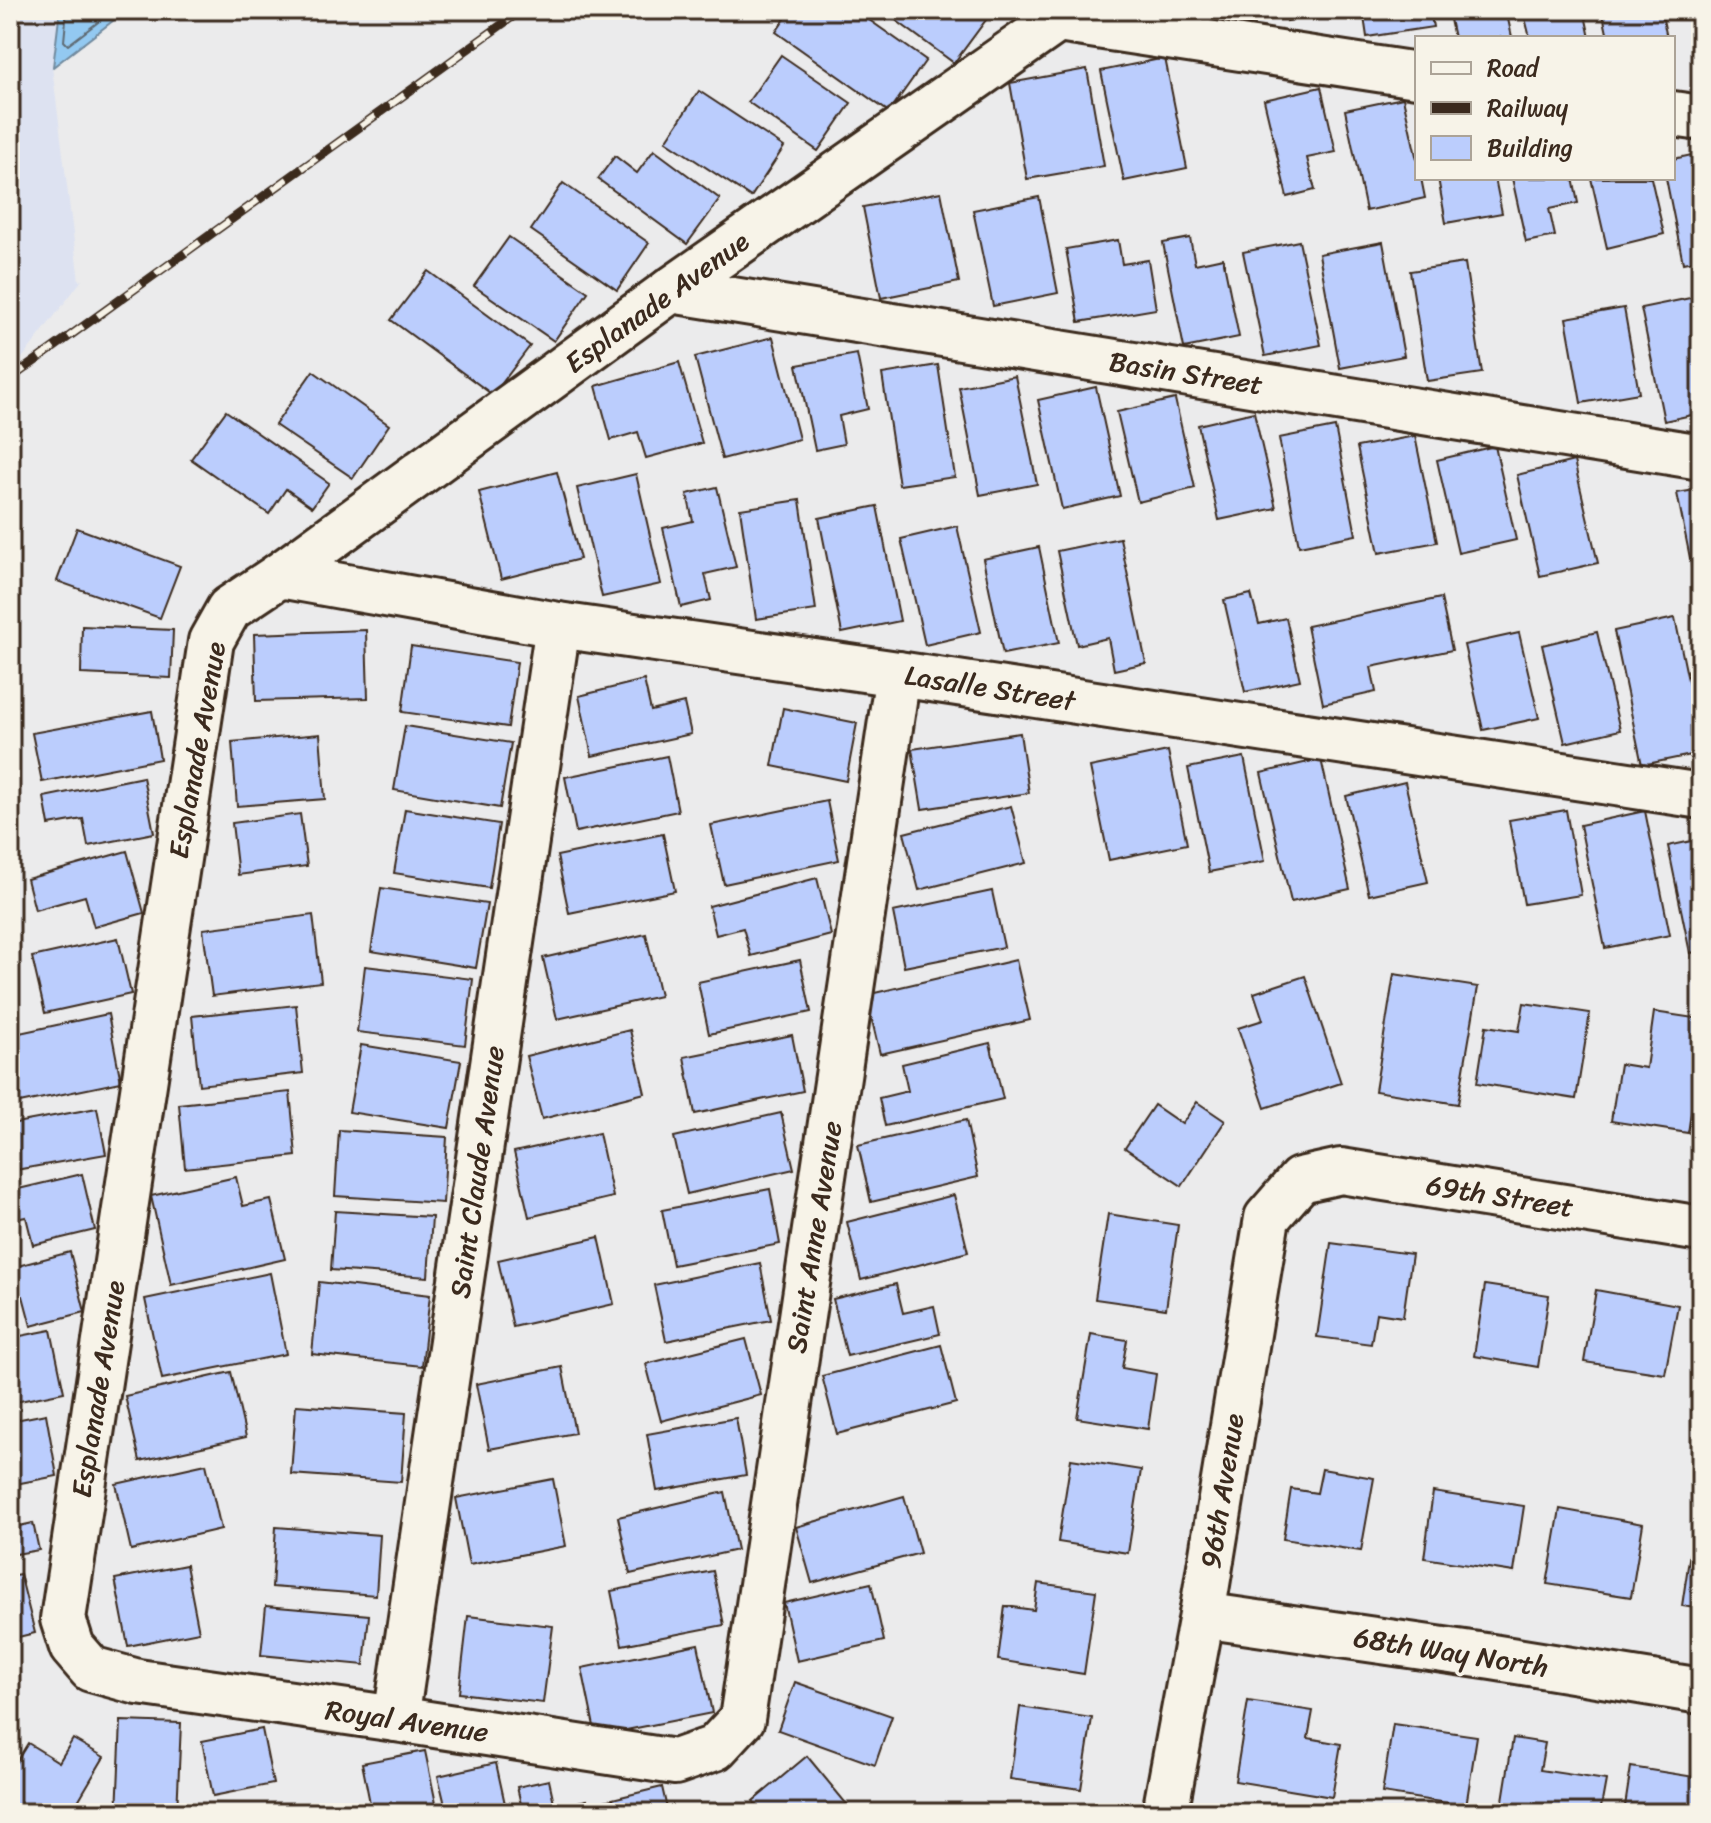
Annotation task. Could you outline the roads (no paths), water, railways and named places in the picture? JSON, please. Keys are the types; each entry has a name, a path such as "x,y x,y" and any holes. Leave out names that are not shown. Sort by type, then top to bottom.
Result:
{"street":[{"path":"1065,15 1415,75"},
{"name":"Esplanade Avenue","path":"138,1682 91,1669 72,1647 63,1619 211,641 229,609 671,290 1065,15"},
{"path":"1675,114 1701,118"},
{"name":"Basin Street","path":"671,290 1701,457"},
{"name":"Lasalle Street","path":"280,575 558,625 1701,796"},
{"name":"Saint Claude Avenue","path":"396,1719 558,625"},
{"name":"Saint Anne Avenue","path":"675,1762 715,1748 742,1719 898,674"},
{"name":"69th Street","path":"1300,1180 1341,1171 1701,1229"},
{"name":"96th Avenue","path":"1165,1813 1202,1615 1267,1218 1300,1180"},
{"name":"68th Way North","path":"1202,1615 1701,1691"},
{"name":"Royal Avenue","path":"138,1682 675,1762"}],"water":[{"path":"60,10 127,10 53,67"}],"railway":[{"path":"10,379 522,10"}]}
